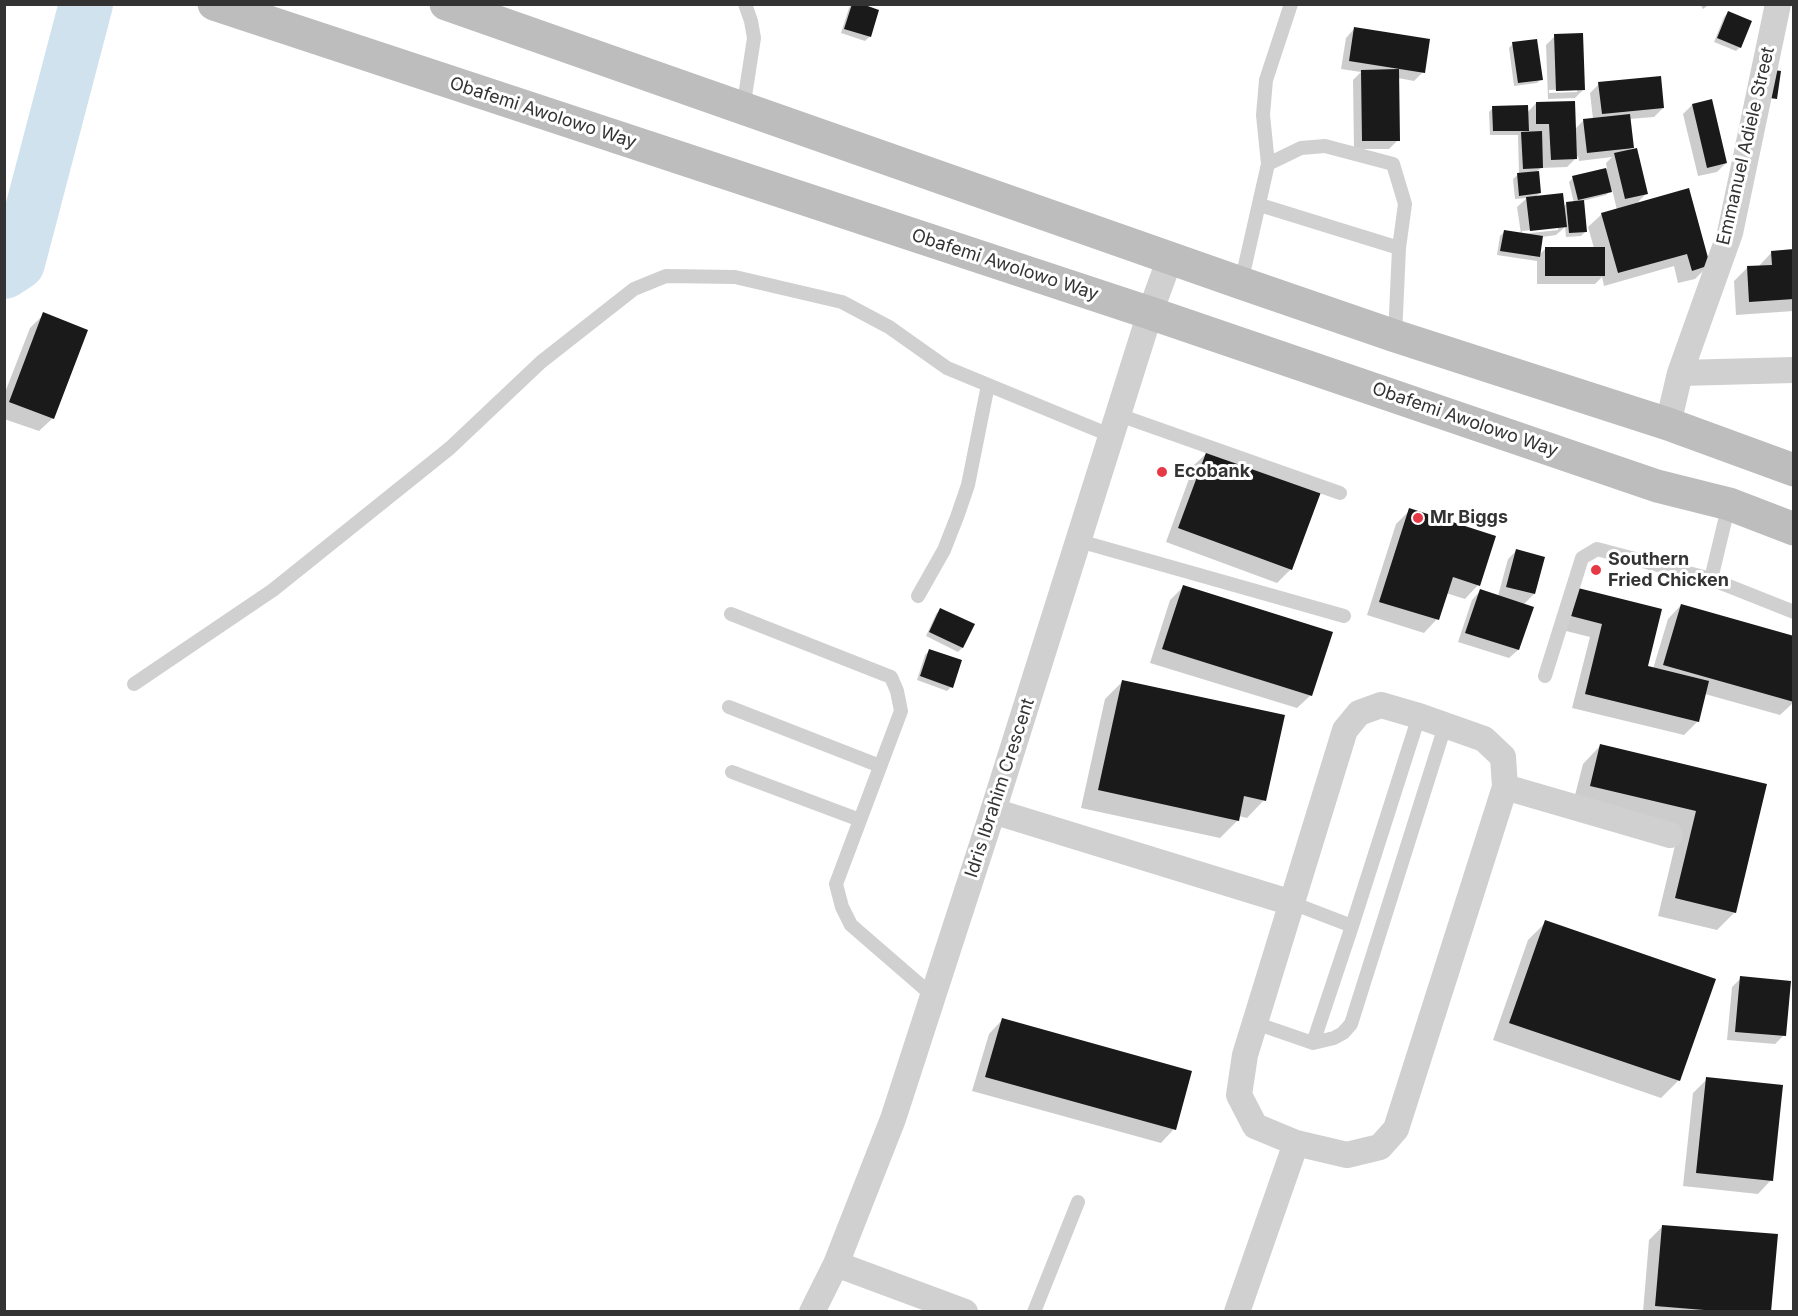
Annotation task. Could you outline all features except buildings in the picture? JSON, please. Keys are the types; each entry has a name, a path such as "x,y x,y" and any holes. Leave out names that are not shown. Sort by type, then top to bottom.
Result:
{"main road":[{"name":"Obafemi Awolowo Way","path":"214,4 1150,313 1657,486 1729,504 1794,529"},
{"path":"446,4 1241,283 1395,336 1668,424 1794,470"}],"street":[{"name":"Emmanuel Adiele Street","path":"1668,424 1680,374 1730,233 1778,4"},
{"name":"Idris Ibrahim Crescent","path":"812,1311 836,1264 892,1119 993,811 1150,313 1170,258"},
{"path":"1680,374 1794,370"},
{"path":"1381,705 1419,716 1484,739 1503,757 1505,786 1396,1129 1380,1147 1347,1155 1296,1143 1255,1126 1239,1095 1245,1055 1346,730 1359,713 1381,705"},
{"path":"1505,786 1670,835"},
{"path":"993,811 1292,903"},
{"path":"1237,1311 1296,1143"},
{"path":"836,1264 965,1311"}],"lane":[{"path":"743,109 754,38 745,4"},
{"path":"1241,283 1268,164 1263,115 1266,80 1291,4"},
{"path":"1268,164 1301,148 1325,146 1393,164 1405,204 1399,248 1395,336"},
{"path":"1260,205 1399,248"},
{"path":"134,684 273,590 450,448 541,362 634,289 666,276 735,277 842,302 889,327 947,368 988,385 1340,492"},
{"path":"918,596 944,550 968,485 988,385"},
{"path":"1711,579 1729,504"},
{"path":"1079,541 1344,616"},
{"path":"1545,676 1582,558 1597,549 1711,579 1794,612"},
{"path":"730,614 891,677 897,691 901,711 836,884 842,907 851,924 933,996"},
{"path":"729,707 880,766"},
{"path":"1313,1043 1419,716"},
{"path":"1255,1023 1313,1043 1334,1038 1352,1024 1445,726"},
{"path":"732,772 860,819"},
{"path":"1292,903 1352,926"},
{"path":"1034,1311 1078,1202"}],"waterway":[{"path":"4,272 18,263 86,4"}],"place":[{"name":"Ecobank","path":"1162,472"},
{"name":"Mr Biggs","path":"1418,518"},
{"name":"Southern Fried Chicken","path":"1596,570"}]}
